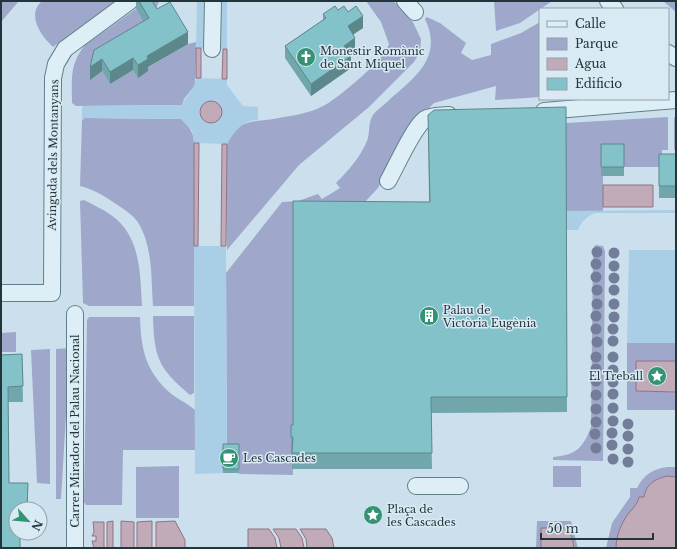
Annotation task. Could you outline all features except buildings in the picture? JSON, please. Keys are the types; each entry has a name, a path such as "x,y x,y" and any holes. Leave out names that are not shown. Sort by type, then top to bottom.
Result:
{"street":[{"name":"Avinguda dels Montanyans","path":"1,293 52,294 53,78 56,64 65,49 130,1"},
{"path":"212,49 213,1"},
{"path":"530,112 676,100"},
{"path":"388,181 416,129 424,120 431,116 462,115"},
{"name":"Carrer Mirador del Palau Nacional","path":"75,314 75,548"},
{"path":"416,486 460,486"}],"green space":[{"path":"1,1 19,1 1,22"},
{"path":"42,1 116,1 53,47 40,31 35,19 37,7"},
{"path":"147,1 159,1 149,30 102,71 110,84 133,70 147,68 188,44 196,42 195,85 184,99 182,105 76,106 72,103 72,73 76,59 80,52 85,45"},
{"path":"366,1 393,1 409,14 421,39 420,52 414,62 369,107 299,165 227,250 227,146 230,137 239,127 251,122 273,119 317,109 329,103 366,73 386,51 389,44 381,22"},
{"path":"494,1 552,1 542,8 539,8 539,10 520,23 496,31"},
{"path":"663,1 676,1 676,12"},
{"path":"427,17 440,23 466,43 461,53 472,60 491,55 491,44 521,33 539,23 539,97 495,100 496,86 434,103 411,126 378,188 364,203 293,217 293,475 239,474 239,448 227,448 226,273 282,202 298,201 318,194 322,199 340,188 336,183 354,163 364,147 368,138 370,123 373,115 407,85 423,66 428,57 431,45 430,33 425,19"},
{"path":"668,117 668,150 662,150 662,167 624,167 601,175 603,176 603,211 565,211 566,123"},
{"path":"674,117 676,117 676,150 674,150"},
{"path":"85,118 182,119 188,125 194,137 194,306 153,306 149,254 144,234 139,224 124,209 109,199 80,186 82,120"},
{"path":"84,200 111,215 128,233 137,256 141,281 142,306 89,306 83,303 80,201"},
{"path":"595,245 603,246 605,251 603,461 553,460 553,457 568,454 578,449 585,440 591,427 593,251"},
{"path":"153,316 194,316 194,393 190,395 171,377 164,369 160,361 155,342"},
{"path":"89,317 140,317 143,349 154,375 169,392 195,410 195,450 123,450 122,505 86,505 84,502 87,320"},
{"path":"16,332 16,352 1,352 1,333"},
{"path":"627,343 676,343 676,361 636,361 636,391 676,392 676,410 627,410"},
{"path":"70,348 61,499 56,499 56,349"},
{"path":"50,349 50,484 37,483 31,350"},
{"path":"179,466 179,518 136,518 136,467"},
{"path":"553,466 581,466 581,487 553,487"},
{"path":"676,467 676,477 670,476 660,478 651,483 645,492 644,497 639,498 636,506 627,516 619,530 616,548 606,548 612,523 630,497 630,488 637,488 642,479 650,473 658,469"},
{"path":"537,521 571,521 578,548 574,548 572,537 567,528 541,528 541,548 536,548"}],"sand":[{"path":"197,1 227,1 227,49 196,48"},
{"path":"196,78 227,79 227,85 243,106 258,107 258,120 243,124 227,144 194,143 192,131 181,119 85,118 82,120 82,106 182,105 193,88"},
{"path":"676,210 676,213 595,213 589,216 581,224 578,230 566,230 565,211"},
{"path":"194,246 226,246 227,448 223,448 223,473 195,474"},
{"path":"629,250 676,250 676,343 627,343"}],"water":[{"path":"196,48 201,48 201,78 196,78"},
{"path":"223,49 227,49 227,79 222,79"},
{"path":"207,101 215,101 222,108 222,116 215,123 207,123 200,116 200,108"},
{"path":"194,143 199,143 198,246 194,246"},
{"path":"222,144 227,144 226,246 221,246"},
{"path":"603,185 653,185 653,207 603,207"},
{"path":"636,361 676,361 676,392 636,391"},
{"path":"667,476 676,477 676,548 616,548 621,526 639,497 644,497 649,485"},
{"path":"113,521 113,548 107,548 107,522"},
{"path":"121,521 134,522 134,548 121,548"},
{"path":"152,521 152,548 137,548 137,522"},
{"path":"175,521 185,540 185,548 156,548 156,522"},
{"path":"93,522 104,522 104,548 94,548 92,541 96,541 96,536 92,536 94,532"},
{"path":"541,528 567,528 572,537 574,548 541,548"},
{"path":"248,529 269,529 275,538 277,548 248,548"},
{"path":"273,529 296,529 302,538 304,548 281,548 279,538"},
{"path":"300,529 326,529 332,538 334,548 307,548 306,539"}],"place":[{"name":"Monestir Romànic de Sant Miquel","path":"306,57"},
{"name":"Palau de Victòria Eugènia","path":"429,316"},
{"name":"El Treball","path":"657,376"},
{"name":"Les Cascades","path":"229,458"},
{"name":"Plaça de les Cascades","path":"373,515"}]}
